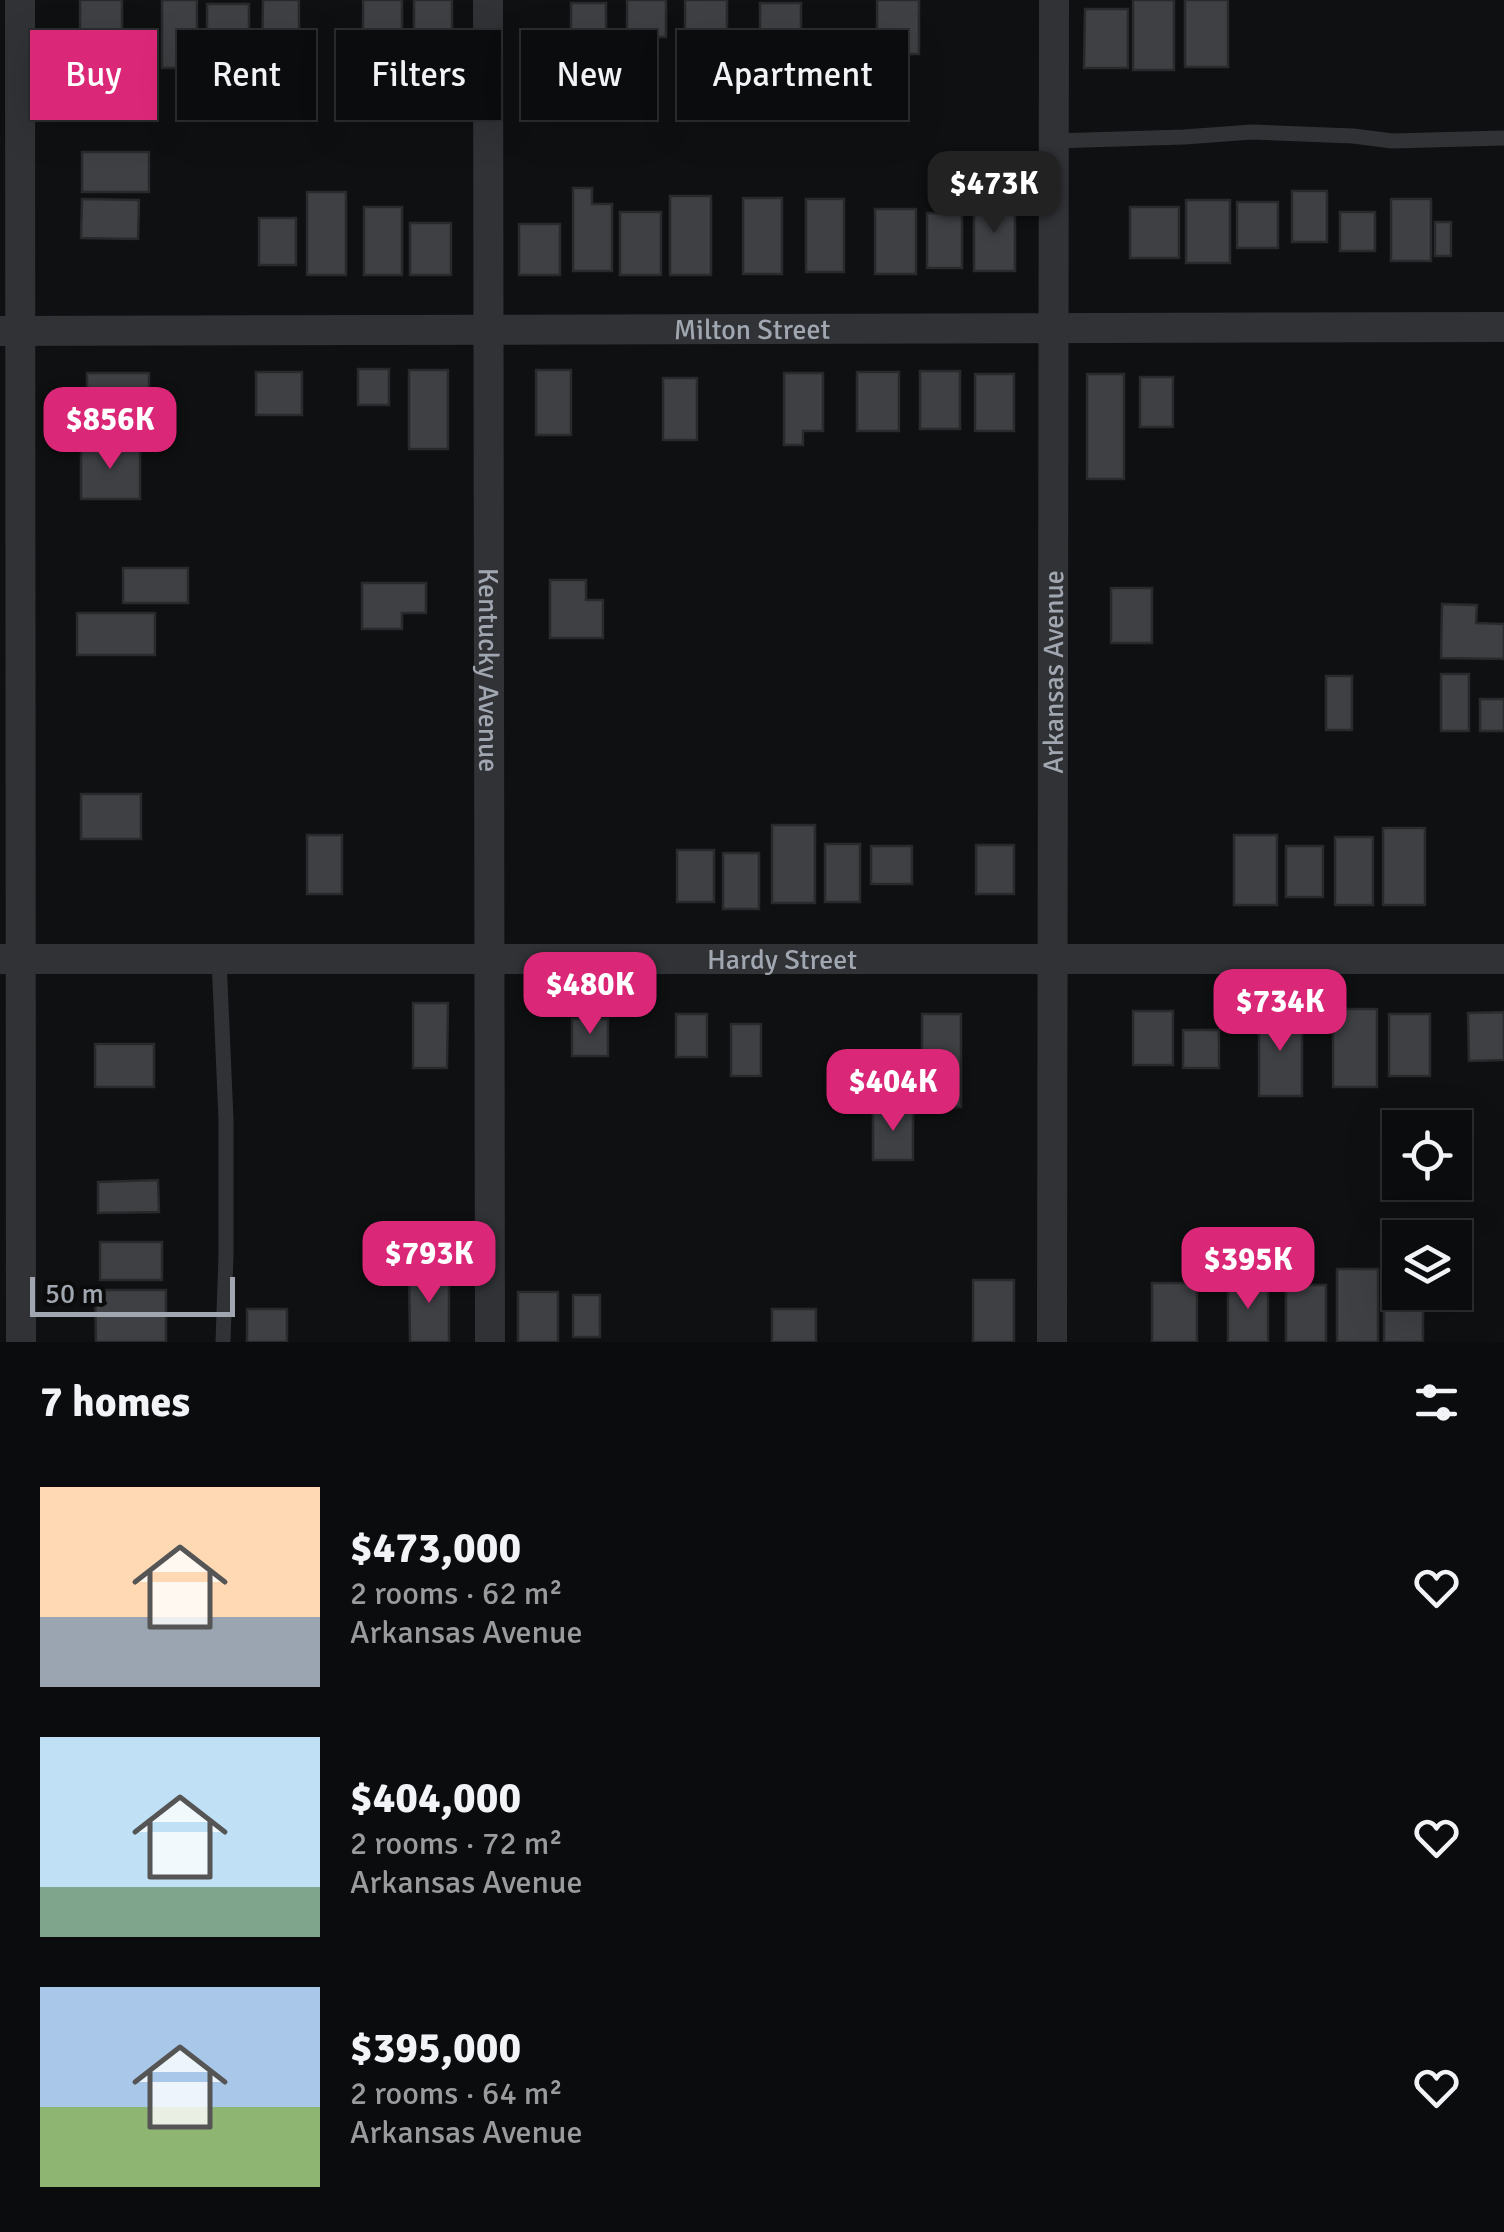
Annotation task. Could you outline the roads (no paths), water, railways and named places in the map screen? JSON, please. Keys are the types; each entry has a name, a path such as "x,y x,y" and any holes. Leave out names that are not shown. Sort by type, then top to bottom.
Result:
{"street":[{"path":"20,0 10,331 9,535 10,959 21,1342"},
{"name":"Kentucky Avenue","path":"488,0 490,1342"},
{"name":"Arkansas Avenue","path":"1052,1342 1054,0"},
{"name":"Milton Street","path":"10,331 1504,327"},
{"name":"Hardy Street","path":"10,959 1504,959"}],"lane":[{"path":"1054,141 1252,132 1392,141 1504,138"},
{"path":"219,959 226,1119 223,1342"}]}
